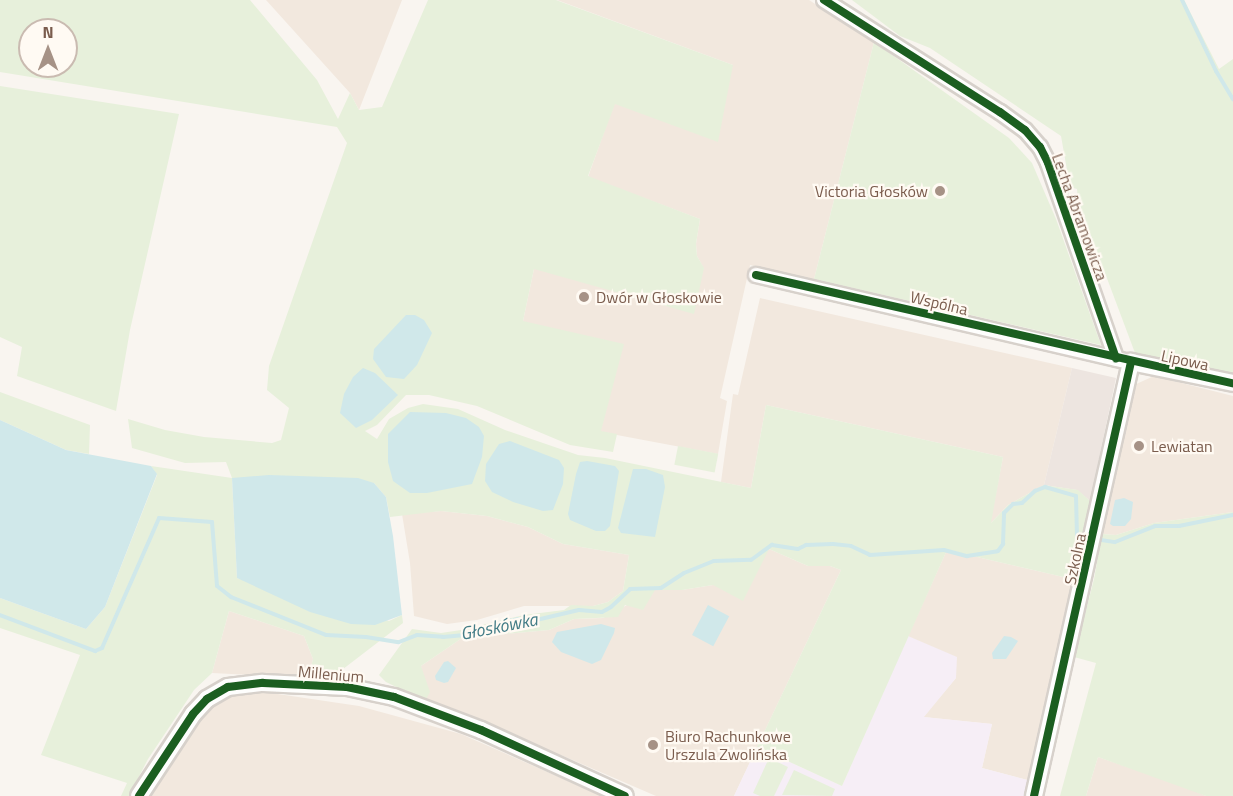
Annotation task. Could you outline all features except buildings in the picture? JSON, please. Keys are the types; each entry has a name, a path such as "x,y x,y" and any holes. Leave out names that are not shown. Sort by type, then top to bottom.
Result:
{"street":[{"name":"Lecha Abramowicza","path":"824,0 1000,112 1025,130 1040,147 1124,360"},
{"name":"Wspólna","path":"756,275 1124,360"},
{"name":"Lipowa","path":"1124,360 1233,383"},
{"name":"Szkolna","path":"1034,796 1100,505 1124,360"},
{"name":"Millenium","path":"139,796 192,714 207,699 222,689 235,685 263,683 347,687 394,697 481,730 625,796"}],"shaded area":[{"path":"266,0 402,0 359,110 350,93"},
{"path":"557,0 809,0 874,42 814,279 750,265 720,398 727,401 718,454 601,432 523,321 534,269 704,269 697,256 696,244 700,219 588,177 614,104 733,65"},
{"path":"760,298 1072,368 1044,485 1008,505 990,524 1003,457 766,405 751,488 721,482 733,394 738,395"},
{"path":"1072,368 1116,378 1090,501 1077,490 1044,485"},
{"path":"1154,376 1233,396 1233,512 1154,523 1116,535 1102,534 1134,385"},
{"path":"441,511 487,516 528,527 563,544 629,555 623,591 608,602 593,606 524,606 477,620 447,624 414,616 410,563 402,514"},
{"path":"769,549 808,566 830,566 841,570 734,796 656,796 561,755 559,760 425,701 421,666 462,638 549,630 574,619 603,618 655,590 682,590 713,585"},
{"path":"947,550 1076,580 1031,781 982,768 992,724 923,717 956,678 908,636"},
{"path":"229,611 304,636 313,659 308,678 212,673"},
{"path":"908,636 957,657 956,678 924,717 992,724 982,768 1031,781 1026,796 734,796 757,747 842,786"},
{"path":"251,690 359,706 461,734 602,796 147,796 202,712 227,694"},
{"path":"1098,757 1183,786 1206,796 1086,796"}],"green space":[{"path":"0,0 250,0 317,80 338,119 350,93 359,110 382,107 428,0 556,0 733,65 718,142 615,104 588,176 700,219 696,244 697,256 704,268 694,314 534,269 523,321 624,344 601,431 617,434 613,452 570,445 477,406 429,395 406,395 377,425 365,431 377,439 389,419 408,408 423,404 458,409 505,430 578,455 605,458 751,488 766,405 1003,457 991,523 1008,505 1044,485 1078,490 1090,501 1076,580 947,550 842,786 757,747 841,570 830,566 808,566 769,549 743,601 713,585 682,590 655,590 643,610 625,605 618,617 574,619 549,630 462,638 421,666 430,692 425,701 386,682 379,675 412,629 441,633 524,615 564,610 571,605 593,606 608,602 623,591 629,555 563,544 528,527 487,516 441,511 390,517 386,497 374,483 232,478 226,462 185,463 132,448 128,419 165,430 204,437 272,443 281,440 289,408 267,390 269,366 347,143 337,127 37,78 78,78 78,18 18,18 18,75 0,72"},
{"path":"852,0 1184,0 1219,69 1233,59 1233,375 1135,353 1078,201 1077,189 1070,187 1061,136 930,48 900,36"},
{"name":"Victoria Głosków","path":"874,42 1009,138 1032,163 1056,219 1101,345 814,279"},
{"path":"0,86 179,114 130,330 116,411 17,376 22,347 0,337"},
{"path":"0,392 90,425 89,454 66,450 0,420"},
{"path":"678,446 718,454 715,472 674,465"},
{"path":"151,466 232,478 237,578 389,621 402,615 403,623 334,676 308,678 313,659 304,636 229,611 212,673 194,690 148,759 129,796 121,796 127,783 41,755 80,655 0,628 0,598 86,629 105,607 157,475"},
{"path":"1233,512 1233,796 1206,796 1098,757 1086,796 1060,796 1096,663 1074,657 1094,579 1102,534 1116,535 1154,523"},
{"path":"769,758 788,767 774,796 760,796 753,793"},
{"path":"794,770 835,789 832,796 782,795"}],"water":[{"path":"406,315 415,315 424,320 432,333 417,365 404,379 386,377 373,359 374,349"},
{"path":"363,368 375,373 398,395 372,420 356,428 340,413 344,394 353,377"},
{"path":"410,412 446,413 466,418 479,427 484,436 482,457 472,484 427,493 410,493 393,481 388,462 388,434"},
{"path":"0,420 66,450 151,466 157,474 105,607 86,629 0,598"},
{"path":"510,441 559,460 564,468 563,484 553,510 543,511 513,502 492,492 485,481 486,464 499,444"},
{"path":"580,462 615,466 619,471 610,526 605,531 596,531 570,520 568,514"},
{"path":"633,469 646,469 663,475 665,487 655,537 621,533 618,528"},
{"path":"269,475 358,478 374,483 386,497 402,615 375,625 351,624 310,612 237,578 232,478"},
{"path":"1124,498 1133,502 1131,519 1125,526 1113,526 1110,524 1115,500"},
{"path":"708,605 729,616 713,646 692,635"},
{"path":"601,624 615,628 614,633 601,660 592,664 561,652 552,642 557,632"},
{"path":"1004,636 1018,641 1006,659 993,659 992,653"},
{"path":"448,661 456,668 448,682 436,680 435,676 444,662"}],"waterway":[{"path":"1182,0 1216,71 1233,99"},
{"name":"Głoskówka","path":"0,615 95,651 102,648 159,518 212,522 217,586 231,597 326,635 366,637 399,642 417,635 443,637 487,633 500,623 519,619 532,621 579,610 602,612 611,607 630,589 661,588 684,573 714,561 751,560 772,545 798,549 806,545 833,544 851,546 870,555 944,550 967,556 998,551 1003,544 1004,513 1013,504 1022,503 1035,491 1045,487 1076,496 1077,536 1088,538"},
{"name":"Głoskówka","path":"1095,539 1115,542 1155,526 1179,526 1233,515"}],"cycle path":[{"path":"824,0 1000,112 1025,130 1040,147 1048,163 1116,358"},
{"path":"756,275 1233,383"},
{"path":"1034,796 1131,362"},
{"path":"139,796 193,714 207,699 228,687 263,683 347,687 394,697 481,730 625,796"}],"place":[{"name":"Victoria Głosków","path":"940,191"},
{"name":"Dwór w Głoskowie","path":"584,297"},
{"name":"Lewiatan","path":"1139,446"},
{"name":"Biuro Rachunkowe Urszula Zwolińska","path":"653,745"}]}
